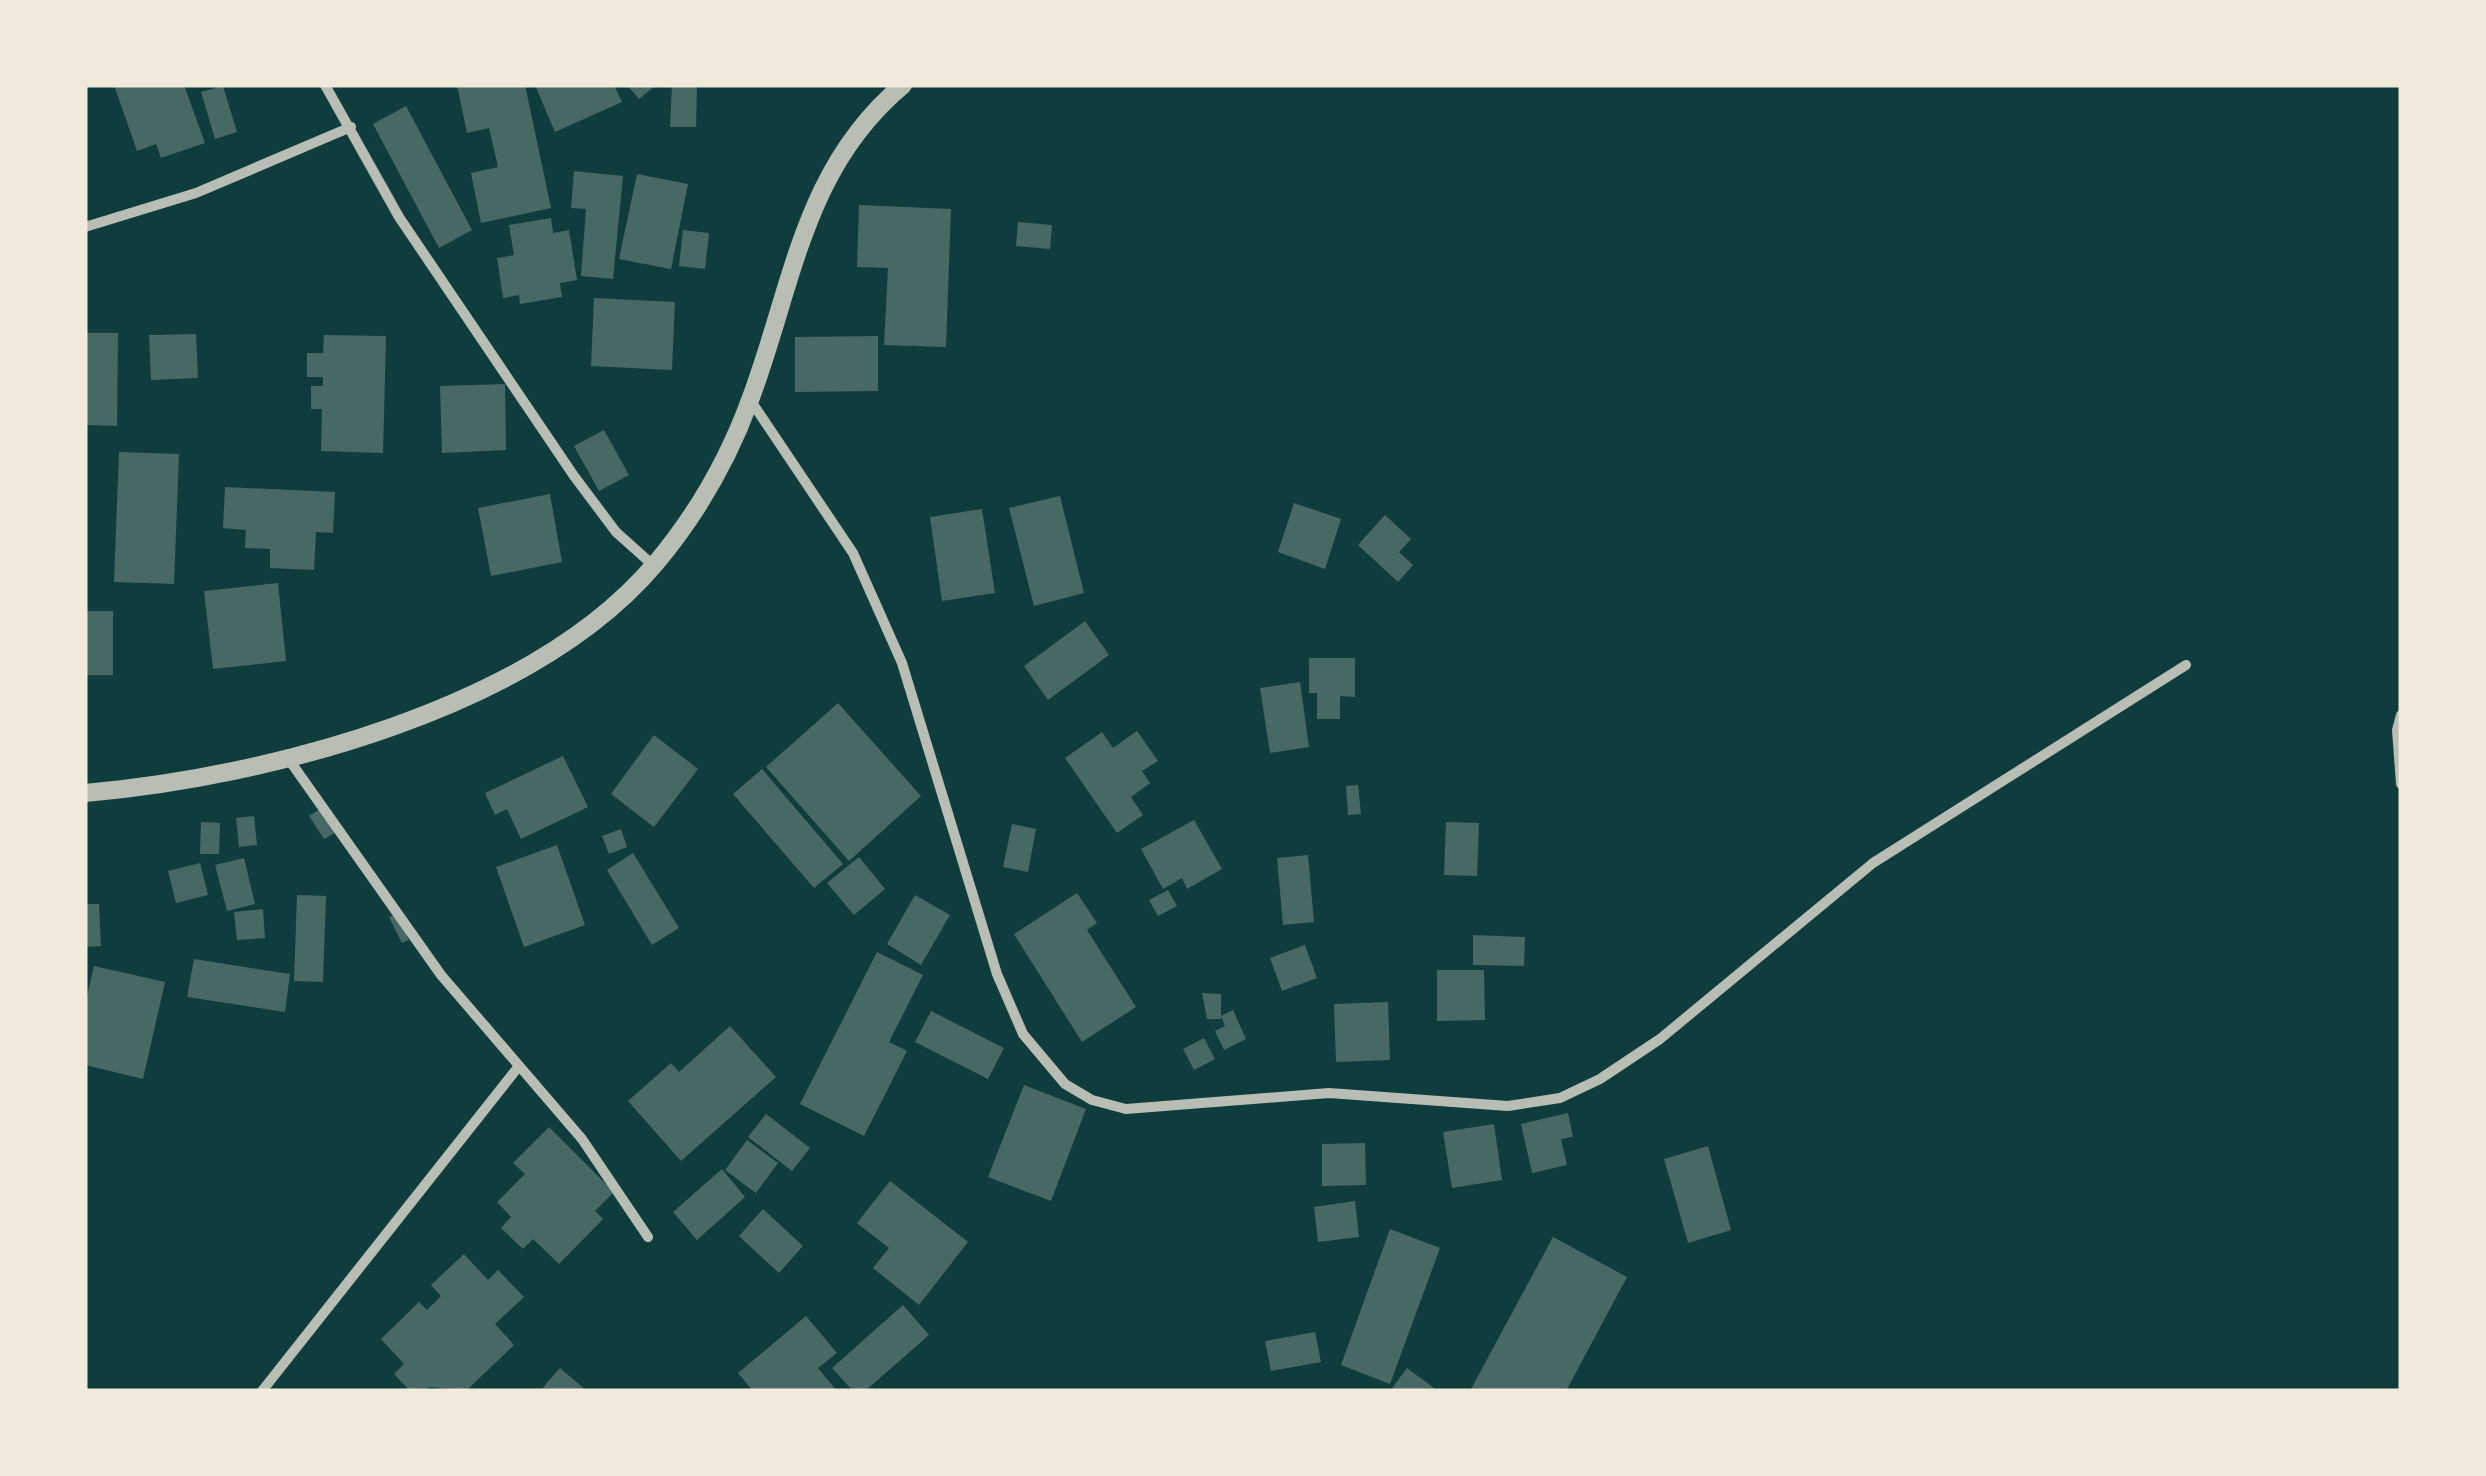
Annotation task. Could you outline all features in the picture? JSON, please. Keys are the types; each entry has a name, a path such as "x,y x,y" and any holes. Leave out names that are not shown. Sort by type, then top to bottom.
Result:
{"street":[{"path":"325,85 399,217 574,476 616,532 654,566"},
{"path":"85,792 160,786 290,760 400,724 527,666 584,627 654,566 718,477 750,400 809,212 862,123 902,85"},
{"path":"85,227 214,187 350,127"},
{"path":"750,400 853,553 902,663 997,974 1023,1034 1065,1084 1092,1100 1126,1109 1329,1092 1508,1106 1560,1098 1600,1079 1660,1039 1873,862 2186,665"},
{"path":"2401,715 2397,730 2401,784"},
{"path":"290,760 441,975 582,1139 648,1236"},
{"path":"262,1391 519,1066"}],"building":[{"path":"114,85 184,85 205,143 161,158 156,144 137,151"},
{"path":"457,85 525,85 551,208 481,223 471,173 498,167 489,128 467,133"},
{"path":"535,85 614,85 622,102 555,132"},
{"path":"627,85 656,85 639,99"},
{"path":"672,85 697,85 696,127 670,127"},
{"path":"223,86 237,132 215,139 201,92"},
{"path":"406,106 472,230 439,248 373,124"},
{"path":"574,171 623,176 613,279 581,276 586,209 571,208"},
{"path":"637,174 688,184 671,269 619,259"},
{"path":"859,205 951,209 946,347 884,345 888,268 857,267"},
{"path":"551,218 553,233 569,230 577,280 560,283 562,297 520,304 519,295 503,298 497,258 514,255 509,225"},
{"path":"1018,222 1052,225 1050,249 1016,246"},
{"path":"683,230 709,233 705,269 679,266"},
{"path":"594,298 675,302 672,370 591,366"},
{"path":"87,333 118,333 117,426 85,425"},
{"path":"196,334 198,378 151,380 149,335"},
{"path":"324,335 386,336 383,453 321,451 322,409 311,409 311,386 323,386 323,377 307,377 307,353 323,353"},
{"path":"878,336 878,391 795,392 795,337"},
{"path":"505,384 506,450 442,453 440,386"},
{"path":"604,430 629,475 599,491 574,446"},
{"path":"119,452 179,454 174,584 114,582"},
{"path":"225,487 335,492 333,533 316,532 314,570 270,568 270,549 245,548 246,530 223,528"},
{"path":"550,494 562,562 491,576 478,508"},
{"path":"1060,496 1084,593 1034,606 1009,508"},
{"path":"1294,503 1341,519 1325,569 1278,552"},
{"path":"982,509 995,593 942,601 930,517"},
{"path":"1385,515 1411,539 1399,552 1413,565 1398,582 1358,545"},
{"path":"278,583 286,661 213,669 204,591"},
{"path":"85,611 113,611 113,675 85,675"},
{"path":"1085,621 1109,655 1048,700 1024,666"},
{"path":"1309,658 1355,658 1355,697 1340,696 1340,719 1317,719 1317,693 1309,693"},
{"path":"1300,682 1309,747 1270,753 1260,688"},
{"path":"838,703 921,796 849,861 766,767"},
{"path":"1137,731 1158,761 1142,771 1150,783 1131,797 1143,815 1117,833 1065,758 1102,732 1113,748"},
{"path":"654,735 698,769 654,827 611,794"},
{"path":"563,756 588,807 521,839 507,809 495,815 485,793"},
{"path":"762,769 843,864 814,888 733,794"},
{"path":"1358,785 1361,814 1348,815 1346,786"},
{"path":"325,806 340,830 324,839 309,816"},
{"path":"254,816 257,845 239,847 236,818"},
{"path":"1194,820 1222,869 1187,889 1182,878 1163,889 1141,849"},
{"path":"201,822 220,823 219,854 200,854"},
{"path":"1446,822 1479,823 1477,876 1444,875"},
{"path":"1012,824 1036,829 1028,872 1003,867"},
{"path":"621,829 627,847 609,854 602,836"},
{"path":"557,845 585,925 524,947 496,867"},
{"path":"633,853 679,928 652,945 607,870"},
{"path":"1308,855 1314,922 1283,925 1277,858"},
{"path":"859,857 885,889 854,915 827,883"},
{"path":"244,858 255,904 227,911 215,865"},
{"path":"200,863 208,895 176,903 168,871"},
{"path":"1168,890 1177,906 1158,916 1149,900"},
{"path":"1077,893 1097,923 1087,930 1136,1007 1082,1042 1014,934"},
{"path":"297,895 326,896 323,982 294,981"},
{"path":"915,895 950,915 921,965 887,944"},
{"path":"85,904 99,904 101,946 85,947"},
{"path":"263,909 265,938 237,940 234,912"},
{"path":"396,914 409,940 402,943 389,917"},
{"path":"1473,935 1525,937 1524,966 1473,965"},
{"path":"1305,945 1317,978 1282,991 1270,958"},
{"path":"877,952 923,975 889,1042 907,1051 864,1136 800,1104"},
{"path":"194,959 290,974 285,1012 187,997"},
{"path":"94,966 165,982 143,1079 85,1065 85,1005"},
{"path":"1437,970 1484,970 1485,1020 1437,1021"},
{"path":"1202,993 1221,994 1221,1019 1207,1019"},
{"path":"1388,1002 1390,1060 1336,1062 1334,1004"},
{"path":"1233,1010 1246,1039 1224,1050 1215,1031 1225,1026 1221,1016"},
{"path":"931,1011 1004,1048 988,1079 915,1042"},
{"path":"730,1026 776,1077 681,1161 628,1101 671,1063 679,1072"},
{"path":"1204,1038 1215,1059 1194,1070 1183,1049"},
{"path":"1024,1085 1086,1109 1051,1201 988,1177"},
{"path":"1568,1113 1573,1137 1561,1139 1567,1165 1532,1173 1521,1124"},
{"path":"766,1114 810,1148 792,1171 748,1137"},
{"path":"1494,1124 1502,1180 1452,1188 1443,1132"},
{"path":"549,1127 614,1192 595,1211 603,1219 559,1264 533,1239 523,1249 501,1228 511,1217 497,1202 525,1174 513,1163"},
{"path":"747,1140 778,1163 756,1193 725,1170"},
{"path":"1365,1143 1366,1185 1322,1186 1322,1144"},
{"path":"1708,1146 1731,1230 1688,1243 1664,1159"},
{"path":"722,1169 745,1197 697,1240 673,1212"},
{"path":"890,1181 968,1242 919,1305 873,1268 889,1248 857,1223"},
{"path":"1355,1201 1359,1237 1318,1242 1314,1207"},
{"path":"763,1209 803,1246 779,1273 739,1236"},
{"path":"1390,1229 1440,1248 1390,1384 1341,1365"},
{"path":"1553,1237 1627,1277 1566,1391 1470,1391"},
{"path":"464,1254 488,1280 498,1270 524,1297 495,1324 514,1345 466,1391 432,1387 410,1391 394,1374 404,1364 381,1339 419,1302 427,1310 441,1296 431,1285"},
{"path":"903,1305 929,1335 865,1391 853,1391 832,1368"},
{"path":"806,1316 837,1353 818,1368 837,1391 753,1391 738,1373"},
{"path":"1315,1332 1321,1362 1271,1371 1265,1341"},
{"path":"560,1368 587,1391 540,1391"},
{"path":"1407,1368 1434,1388 1432,1391 1390,1391"}]}
